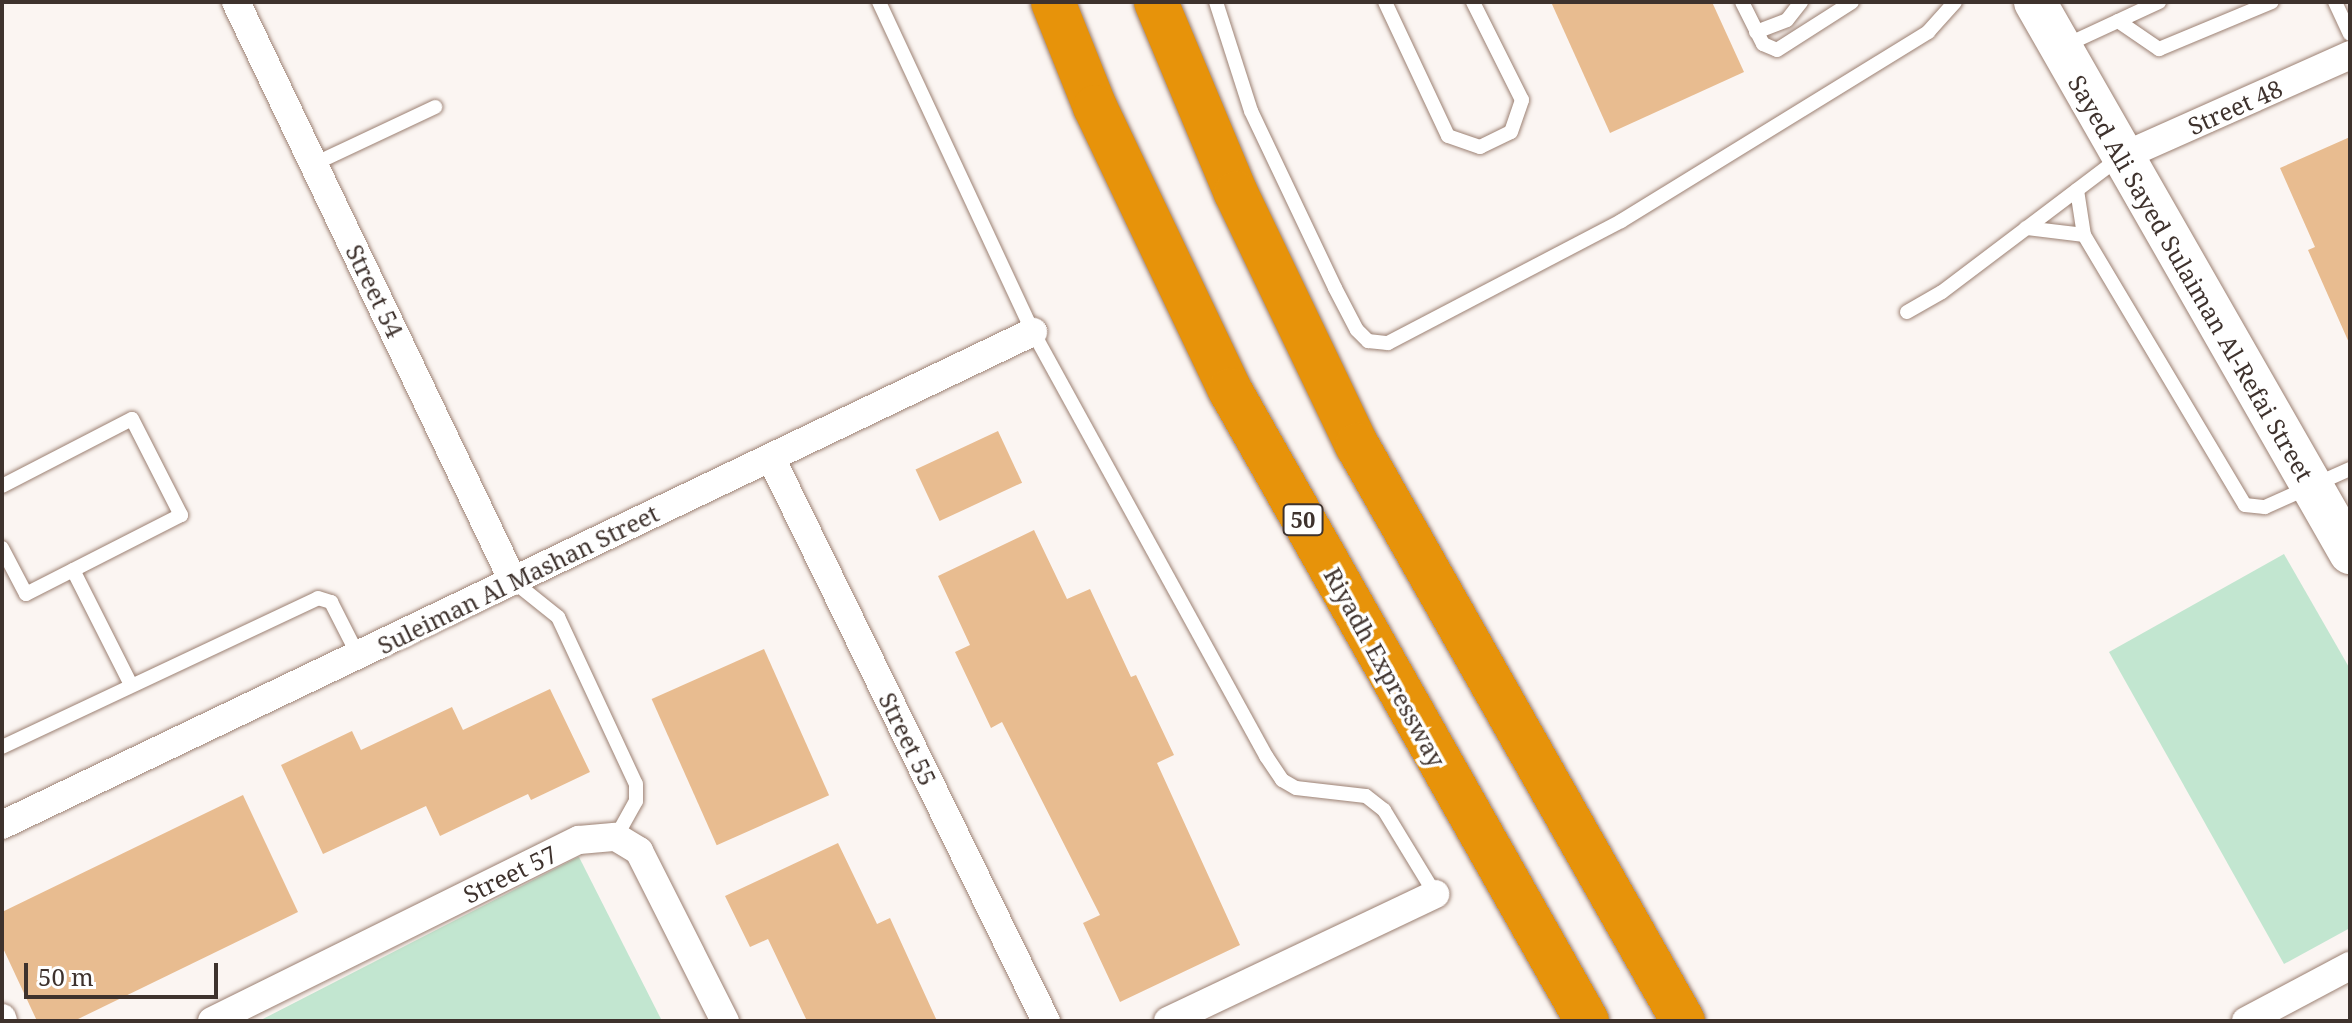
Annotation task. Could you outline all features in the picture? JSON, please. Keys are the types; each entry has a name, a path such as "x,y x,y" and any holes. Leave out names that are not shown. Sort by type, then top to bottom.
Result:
{"highway":[{"name":"Riyadh Expressway","path":"1053,2 1095,107 1230,390 1587,1021"},
{"path":"1156,2 1236,193 1357,445 1683,1021"}],"street":[{"name":"Street 54","path":"236,2 513,581"},
{"name":"Sayed Ali Sayed Sulaiman Al-Refai Street","path":"2035,2 2119,158 2350,553"},
{"name":"Street 48","path":"2119,158 2350,55"},
{"name":"Suleiman Al Mashan Street","path":"2,825 1033,332"},
{"name":"Street 55","path":"771,458 1046,1021"},
{"path":"616,837 639,851 725,1021"},
{"name":"Street 57","path":"212,1021 579,840 616,837"},
{"path":"1168,1021 1435,894"},
{"path":"1547,952 1581,1021"},
{"path":"2246,1021 2350,966"}],"lane":[{"path":"879,2 1033,332 1282,780 1296,788 1366,796 1384,810 1435,894"},
{"path":"1216,2 1251,111 1335,288 1357,330 1368,341 1388,343 1621,221 1928,32 1955,2"},
{"path":"1385,2 1448,136 1480,147 1511,132 1522,100 1473,2"},
{"path":"1742,2 1763,44 1783,49 1852,2"},
{"path":"1756,32 1787,20 1801,2"},
{"path":"2060,48 2159,2"},
{"path":"2118,21 2153,50 2272,2"},
{"path":"2335,2 2350,34"},
{"path":"314,164 435,107"},
{"path":"1907,312 2119,158"},
{"path":"2077,190 2084,235 2245,505 2265,507 2350,469"},
{"path":"2026,228 2084,235"},
{"path":"2,486 132,419 181,515 26,594 2,548"},
{"path":"73,570 131,685"},
{"path":"513,581 558,617 636,784 636,801 616,837"},
{"path":"2,747 318,598 331,602 358,655"}],"green space":[{"path":"2284,554 2350,669 2350,928 2284,964 2109,652"},
{"path":"578,857 662,1021 259,1021"}],"building":[{"path":"1551,2 1712,2 1744,72 1610,133"},
{"path":"2350,137 2350,345 2308,250 2315,247 2280,168"},
{"path":"998,431 1022,483 940,521 916,469"},
{"path":"1034,530 1067,599 1090,589 1131,677 1136,675 1174,755 1157,763 1240,945 1120,1002 1083,923 1100,915 1002,722 991,728 955,652 970,645 938,576"},
{"path":"764,649 829,795 717,845 652,699"},
{"path":"550,689 590,772 531,800 528,794 440,836 426,806 323,854 281,765 352,731 361,750 452,707 463,730"},
{"path":"243,795 298,912 74,1021 37,1021 2,946 2,912"},
{"path":"838,843 877,924 890,918 937,1021 807,1021 768,939 750,947 725,896"}]}
